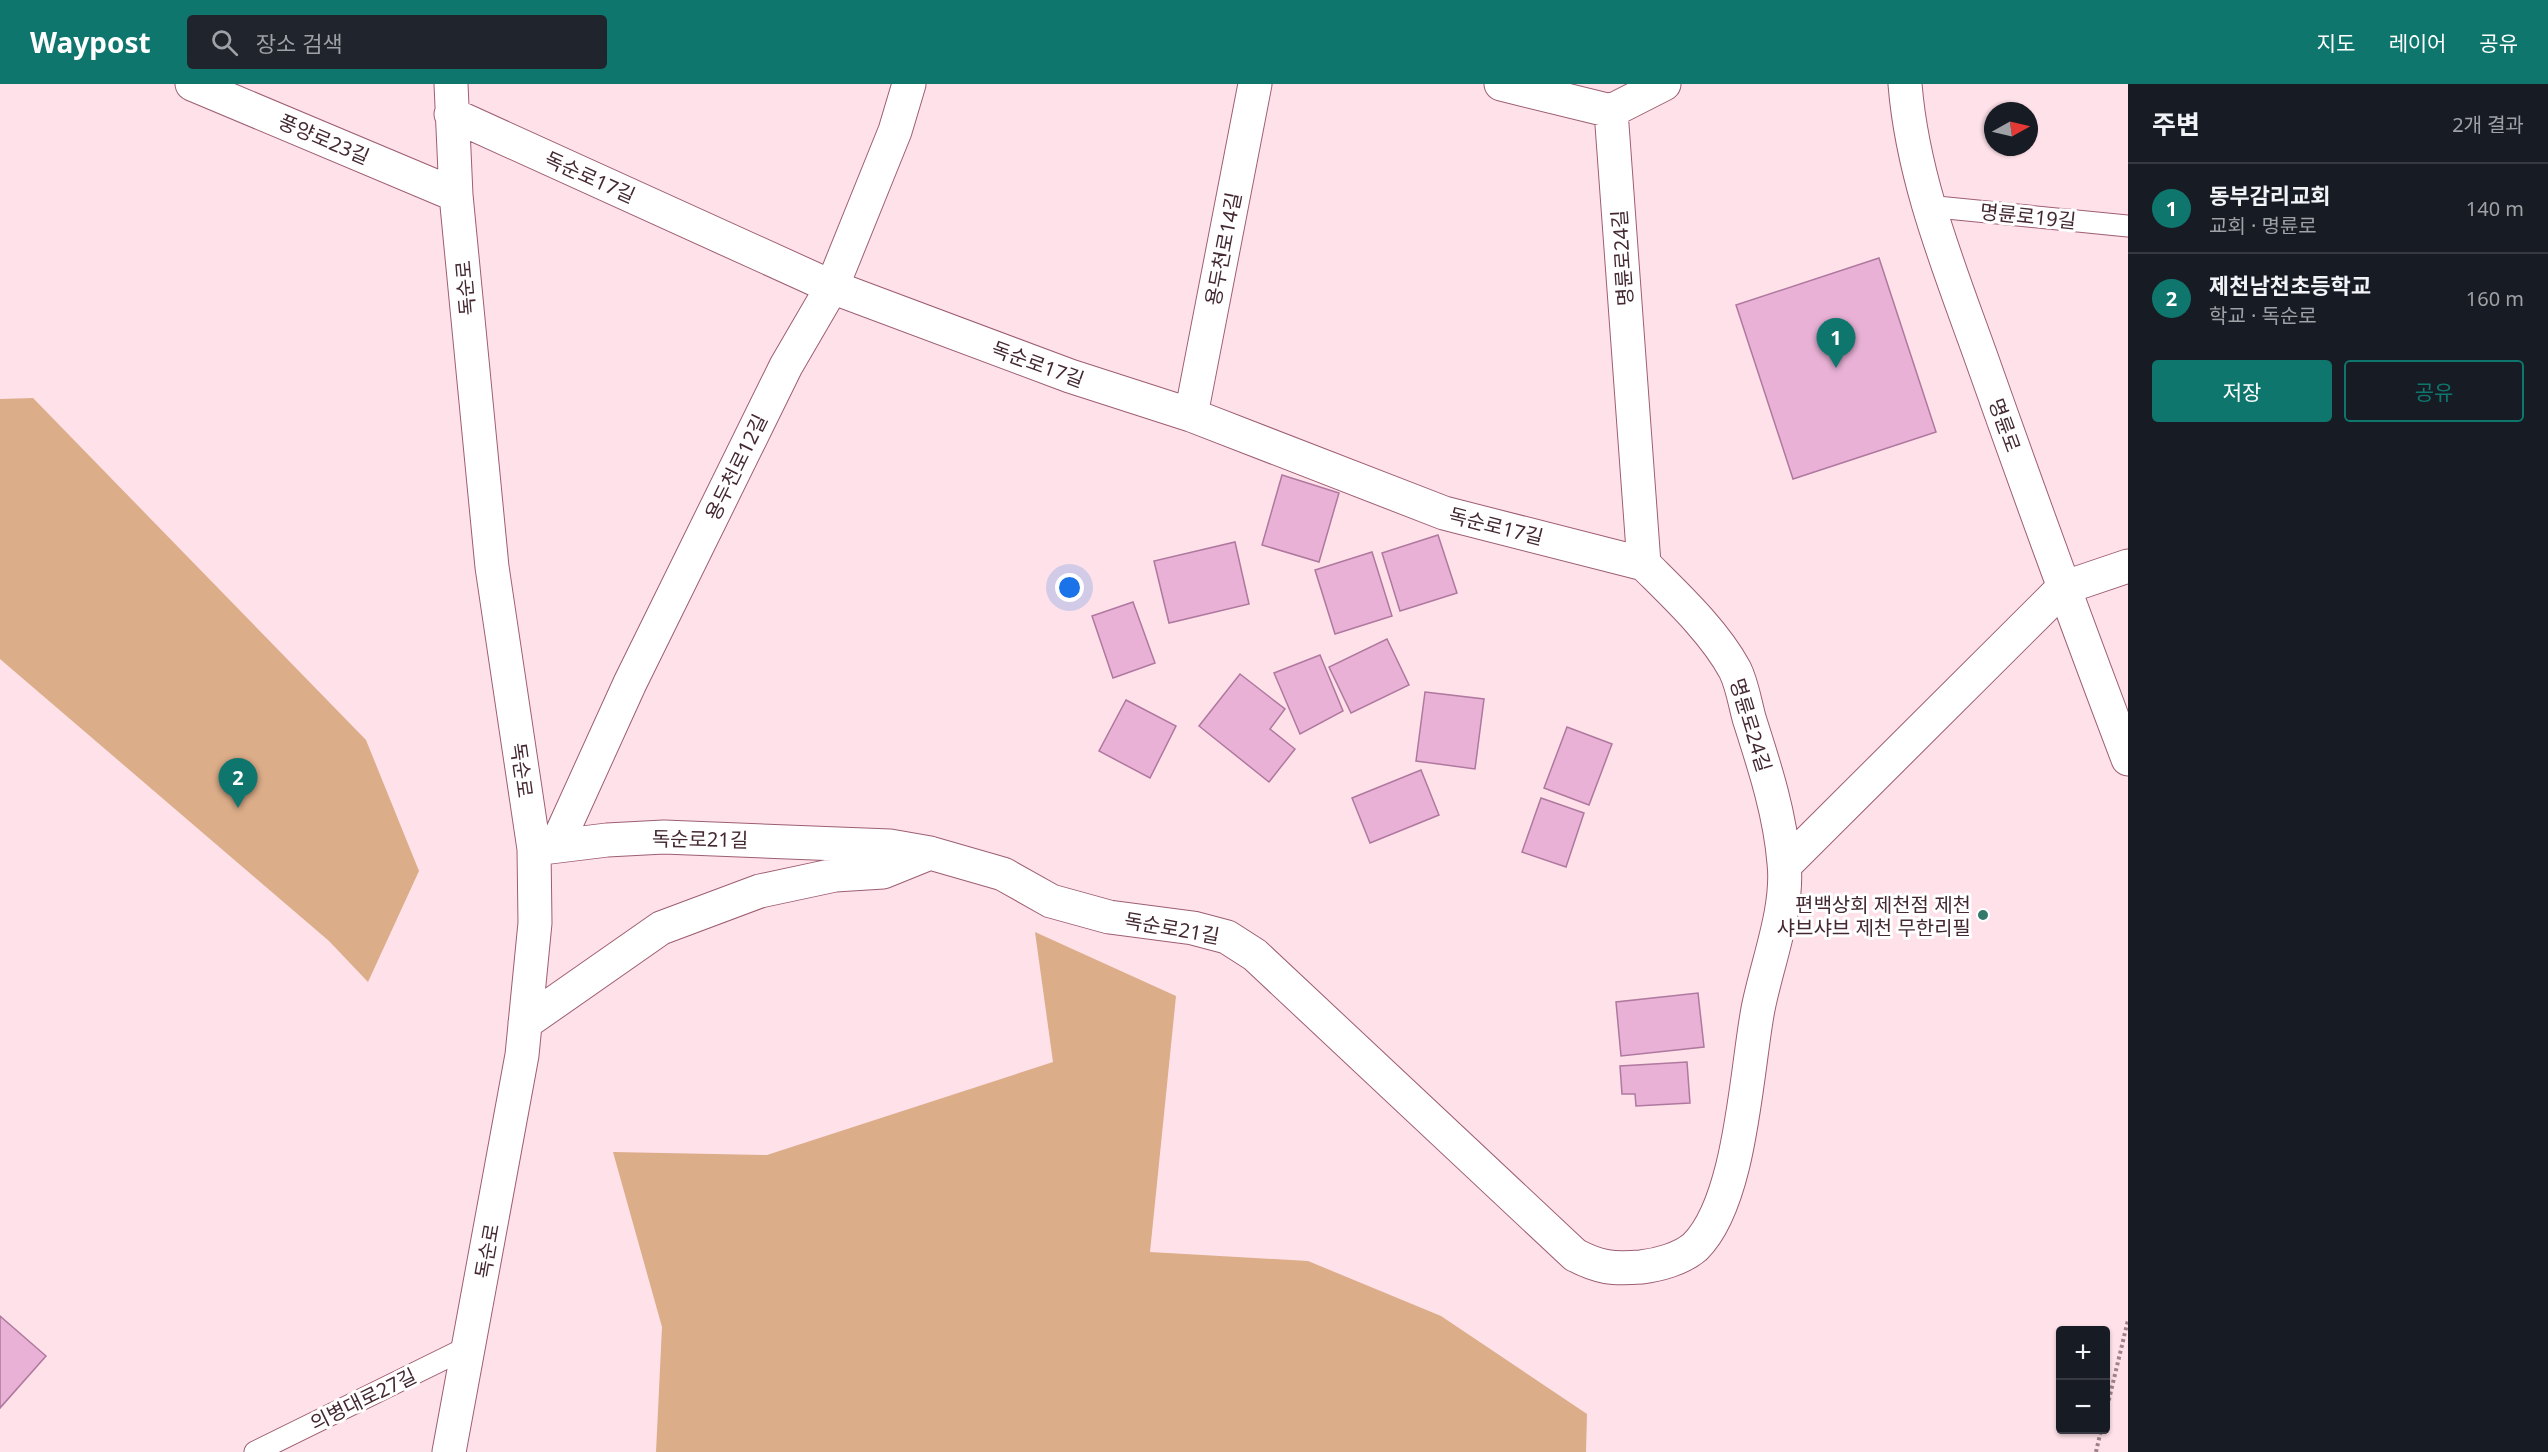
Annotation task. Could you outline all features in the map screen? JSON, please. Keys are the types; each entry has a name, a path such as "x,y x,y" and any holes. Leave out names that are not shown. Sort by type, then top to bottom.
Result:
{"street":[{"name":"풍양로23길","path":"192,84 456,195"},
{"name":"용두천로12길","path":"545,848 630,683 786,366 832,287 895,131 909,84"},
{"name":"용두천로14길","path":"1191,415 1255,84"},
{"path":"1501,84 1611,111 1664,84"},
{"name":"명륜로","path":"1905,84 1908,120 1927,206 2063,588 2128,759"},
{"name":"독순로","path":"449,1452 522,1055 545,848 492,567 456,195 451,99"},
{"name":"독순로17길","path":"451,99 832,287 1070,376 1191,415 1444,513 1644,564"},
{"name":"명륜로24길","path":"1611,111 1644,564 1696,616 1735,671 1768,778 1785,865 1784,896 1758,1009 1727,1190 1713,1223 1693,1249"},
{"path":"1785,865 2063,588 2128,566"},
{"name":"독순로21길","path":"545,848 664,837 890,846 930,853 1003,874 1052,901 1109,917 1193,928 1227,937 1255,955 1575,1255 1597,1266 1622,1268 1653,1266 1675,1259 1693,1249"},
{"path":"525,1023 661,928 760,891 835,875 883,872 930,853"}],"lane":[{"name":"명륜로19길","path":"1927,206 2128,226"},
{"name":"의병대로27길","path":"255,1452 470,1346"}],"path":[{"path":"2110,1395 2128,1320"},
{"path":"2096,1452 2100,1434"}],"shaded area":[{"path":"33,398 366,740 419,871 368,982 329,941 0,659 0,399"},
{"path":"1035,932 1176,996 1150,1252 1308,1261 1441,1316 1587,1414 1586,1452 656,1452 662,1327 613,1152 767,1155 1053,1062"}],"building":[{"path":"1879,258 1936,432 1793,479 1736,305"},
{"path":"1282,475 1339,493 1319,562 1262,545"},
{"path":"1438,535 1457,593 1400,611 1382,553"},
{"path":"1235,542 1249,604 1169,623 1154,561"},
{"path":"1372,552 1392,616 1335,634 1315,570"},
{"path":"1133,602 1155,663 1113,678 1092,616"},
{"path":"1387,639 1409,685 1351,713 1329,667"},
{"path":"1320,655 1343,711 1300,734 1274,673"},
{"path":"1240,674 1285,709 1270,729 1295,749 1269,782 1199,726"},
{"path":"1425,692 1484,699 1475,769 1416,761"},
{"path":"1126,700 1176,726 1150,778 1099,751"},
{"path":"1567,727 1612,744 1589,805 1544,788"},
{"path":"1421,770 1439,815 1370,843 1352,798"},
{"path":"1541,798 1584,813 1566,867 1522,852"},
{"path":"1698,993 1704,1047 1621,1056 1616,1002"},
{"path":"1687,1062 1690,1103 1636,1106 1635,1094 1622,1094 1620,1066"},
{"path":"0,1316 46,1356 0,1408"}],"place":[{"name":"동부감리교회","path":"1836,368"},
{"name":"제천남천초등학교","path":"238,808"},
{"name":"편백상회 제천점 제천 샤브샤브 제천 무한리필","path":"1983,915"}]}
